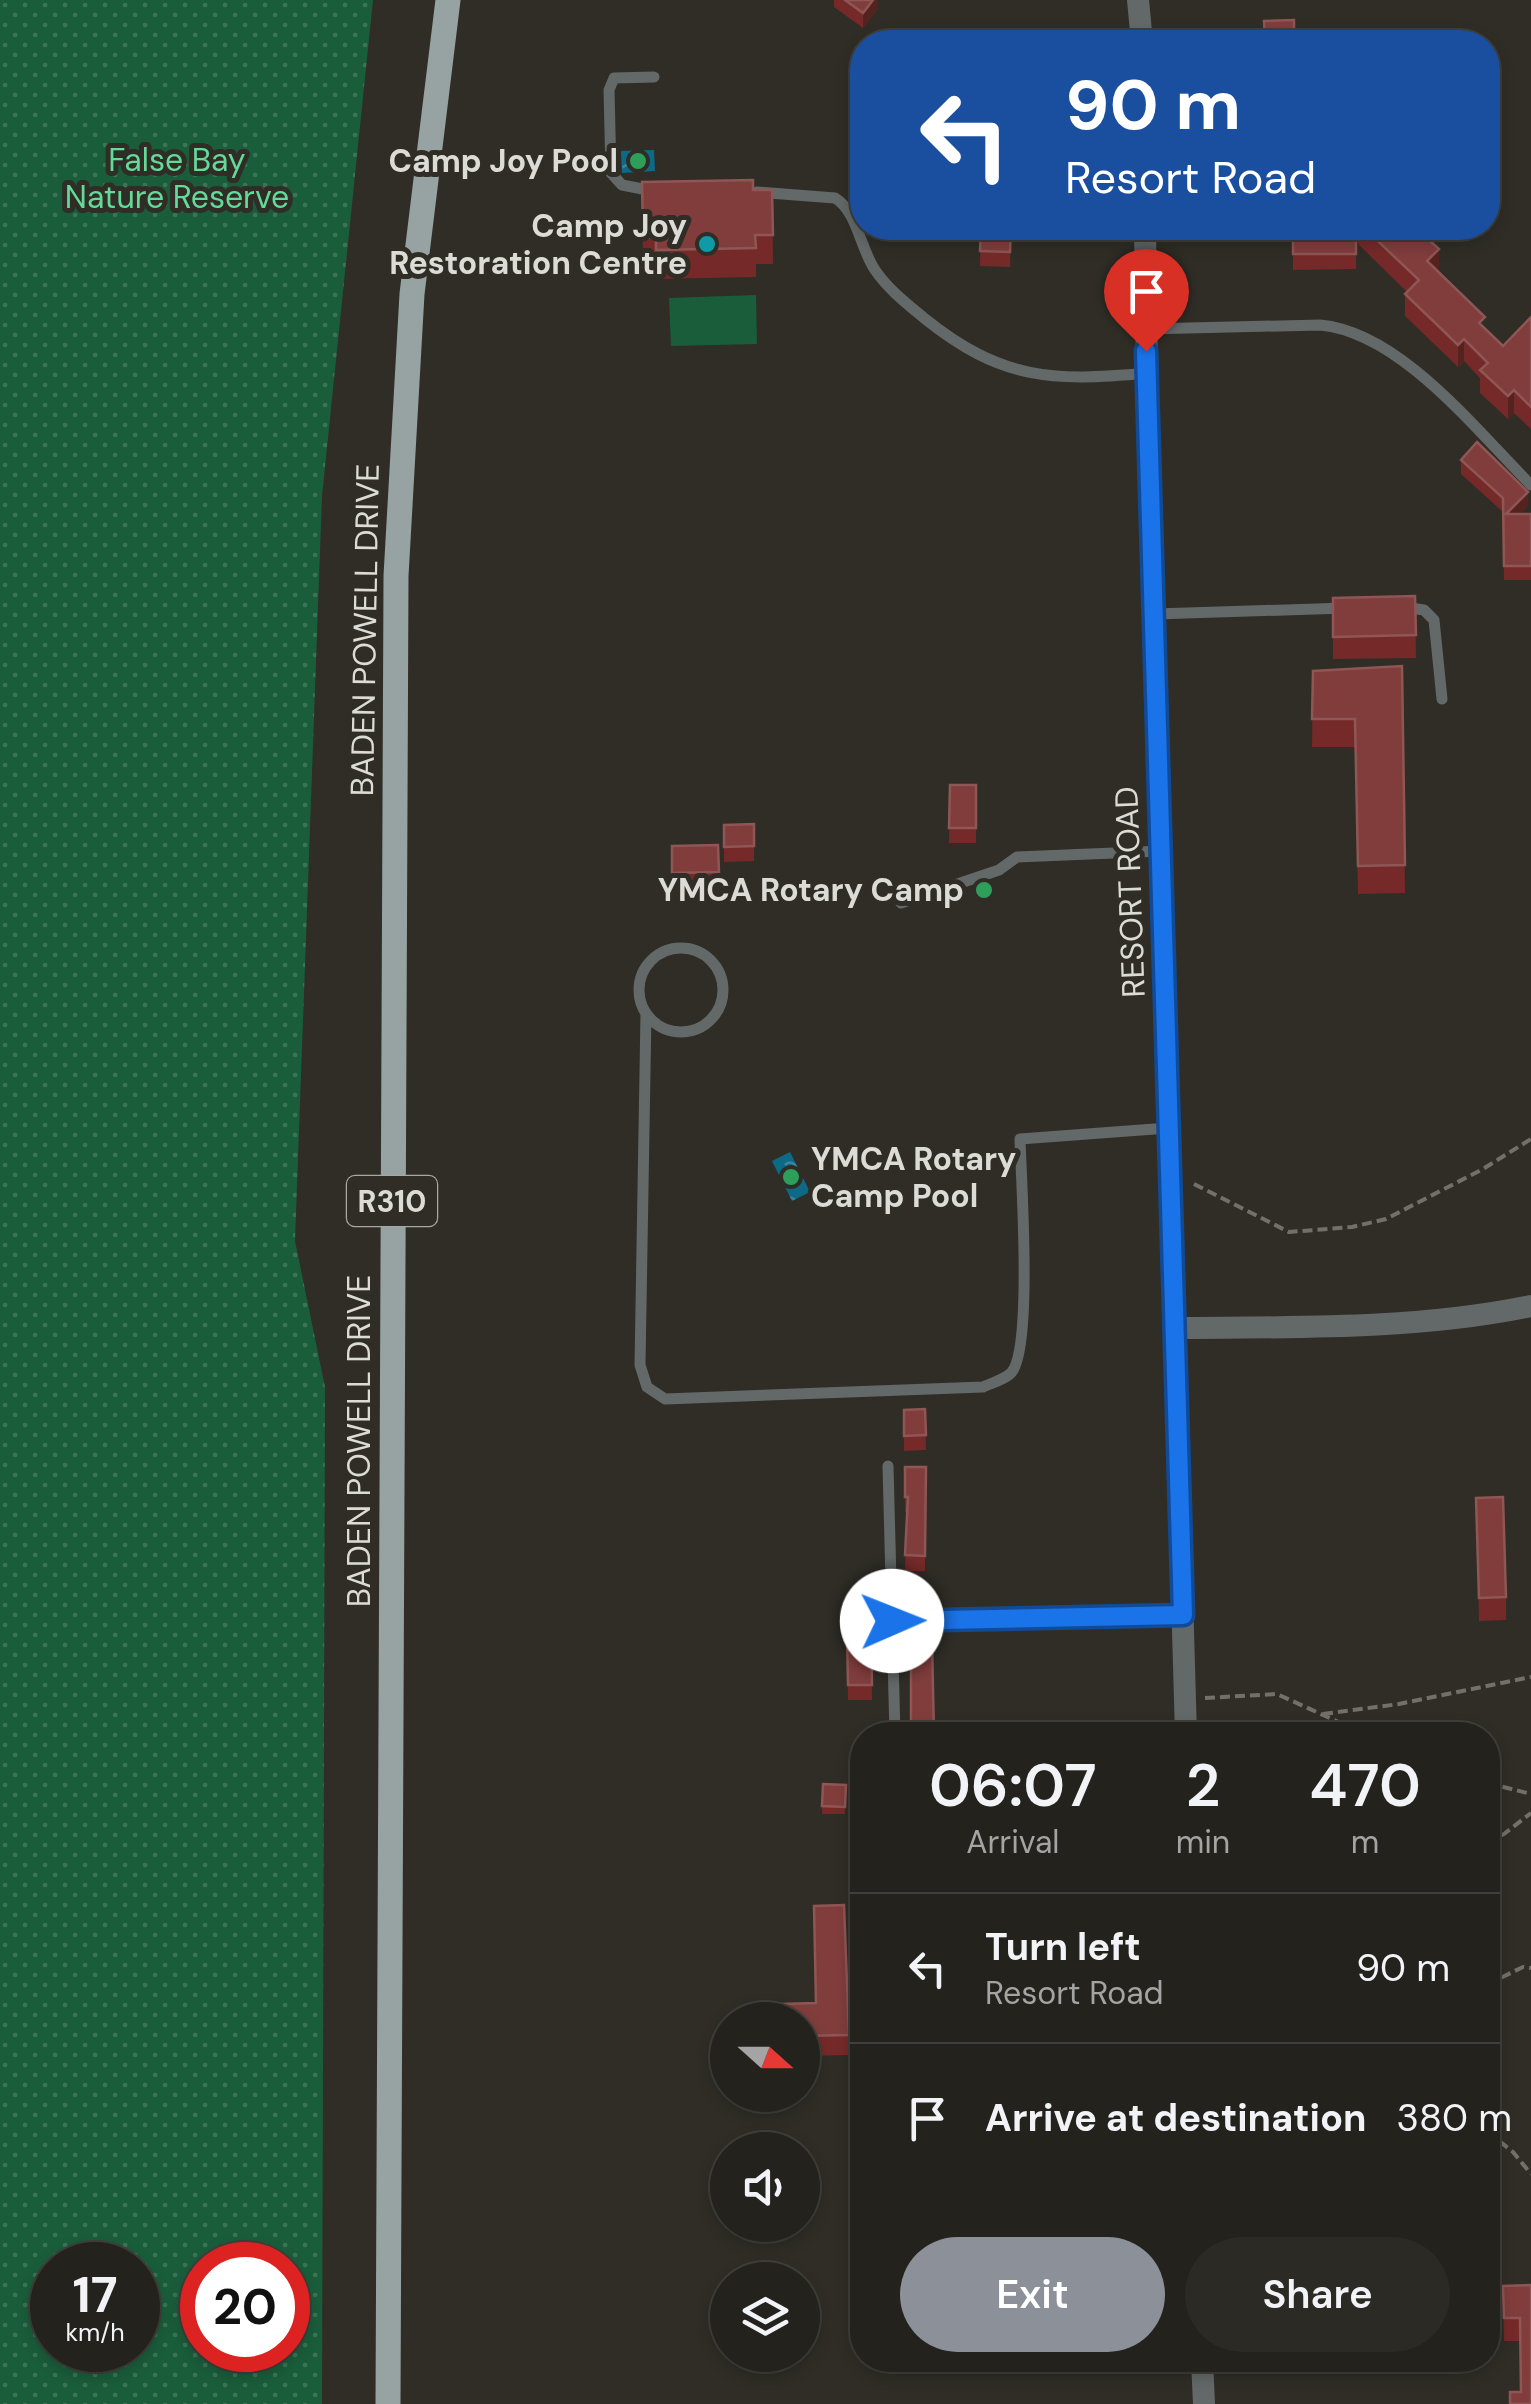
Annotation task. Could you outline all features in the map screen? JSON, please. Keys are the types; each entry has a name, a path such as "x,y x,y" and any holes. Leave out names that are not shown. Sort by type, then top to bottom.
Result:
{"main road":[{"name":"BADEN POWELL DRIVE","path":"388,2404 396,576 412,294 448,0"}],"street":[{"path":"1138,0 1141,30"},
{"name":"RESORT ROAD","path":"1146,240 1186,1722"},
{"path":"1176,1328 1348,1326 1488,1315 1531,1306"},
{"path":"1203,2372 1204,2404"}],"lane":[{"path":"654,76 614,78 611,82 611,173 622,185 667,193"},
{"path":"736,192 835,198 844,203 850,219"},
{"path":"858,240 890,289 940,331 982,358 1030,375 1087,378 1147,373"},
{"path":"1146,329 1343,327 1408,363 1531,485"},
{"path":"1397,607 1416,606 1434,620 1442,699"},
{"path":"1155,614 1359,608"},
{"path":"901,904 999,870 1016,858 1162,851"},
{"path":"646,1014 673,1031 690,1031 705,1024 717,1013 723,997 723,981 717,966 694,949 683,947 661,952 644,969 640,980 639,992 646,1014 640,1365 647,1387 665,1398 983,1387 1010,1374 1021,1341 1020,1139 1169,1128"},
{"path":"643,1278 657,1278"},
{"path":"888,1466 896,1722"},
{"path":"892,1621 1183,1615"}],"path":[{"path":"1172,1178 1208,1189 1290,1232 1352,1227 1386,1219 1531,1139"},
{"path":"1323,1714 1400,1704 1531,1677"},
{"path":"1185,1700 1277,1694 1340,1722"},
{"path":"1500,1786 1531,1794"},
{"path":"1500,1836 1531,1813"},
{"path":"1500,1978 1524,1967 1531,1968"},
{"path":"1500,2142 1531,2174"}],"green space":[{"name":"False Bay Nature Reserve","path":"0,0 373,0 322,496 295,1241 325,1387 322,2404 0,2404"},
{"path":"756,295 757,344 671,346 669,298"}],"water":[{"name":"Camp Joy Pool","path":"654,150 655,171 622,173 621,151"},
{"name":"YMCA Rotary Camp Pool","path":"790,1152 810,1192 792,1201 772,1161"}],"building":[{"path":"845,0 873,0 863,13"},
{"path":"1294,20 1294,30 1264,30 1264,21"},
{"path":"753,180 753,190 772,190 773,235 755,235 756,248 656,250 656,237 643,238 642,182"},
{"path":"980,240 1010,240 1010,252 980,251"},
{"path":"1293,240 1356,240 1356,254 1293,254"},
{"path":"1377,240 1429,240 1439,249 1427,261 1485,317 1479,323 1503,346 1531,317 1531,407 1514,390 1508,396 1480,370 1488,363 1464,339 1458,345 1405,294 1419,280"},
{"path":"1477,442 1528,492 1506,514 1531,514 1531,566 1504,566 1503,498 1461,460"},
{"path":"1415,596 1416,635 1333,637 1333,598"},
{"path":"1402,666 1405,865 1358,866 1355,719 1312,719 1313,671"},
{"path":"950,785 976,785 976,828 949,828"},
{"path":"754,824 754,846 724,847 724,825"},
{"path":"718,845 719,872 672,873 672,846"},
{"path":"925,1409 926,1435 904,1436 904,1410"},
{"path":"905,1467 926,1467 925,1556 905,1555"},
{"path":"1503,1497 1506,1597 1479,1598 1476,1498"},
{"path":"847,1632 871,1632 872,1685 848,1685"},
{"path":"911,1640 932,1641 934,1722 911,1722"},
{"path":"823,1784 846,1785 845,1807 822,1806"},
{"path":"844,1905 849,2035 820,2036 814,1906"},
{"path":"1531,2285 1531,2404 1510,2404 1510,2392 1521,2392 1520,2318 1504,2318 1503,2286"}],"place":[{"name":"Camp Joy Pool","path":"638,161"},
{"name":"Camp Joy Restoration Centre","path":"707,244"},
{"name":"YMCA Rotary Camp","path":"984,890"},
{"name":"YMCA Rotary Camp Pool","path":"791,1177"}],"route":[{"path":"892,1621 1183,1615 1146,351"}]}
